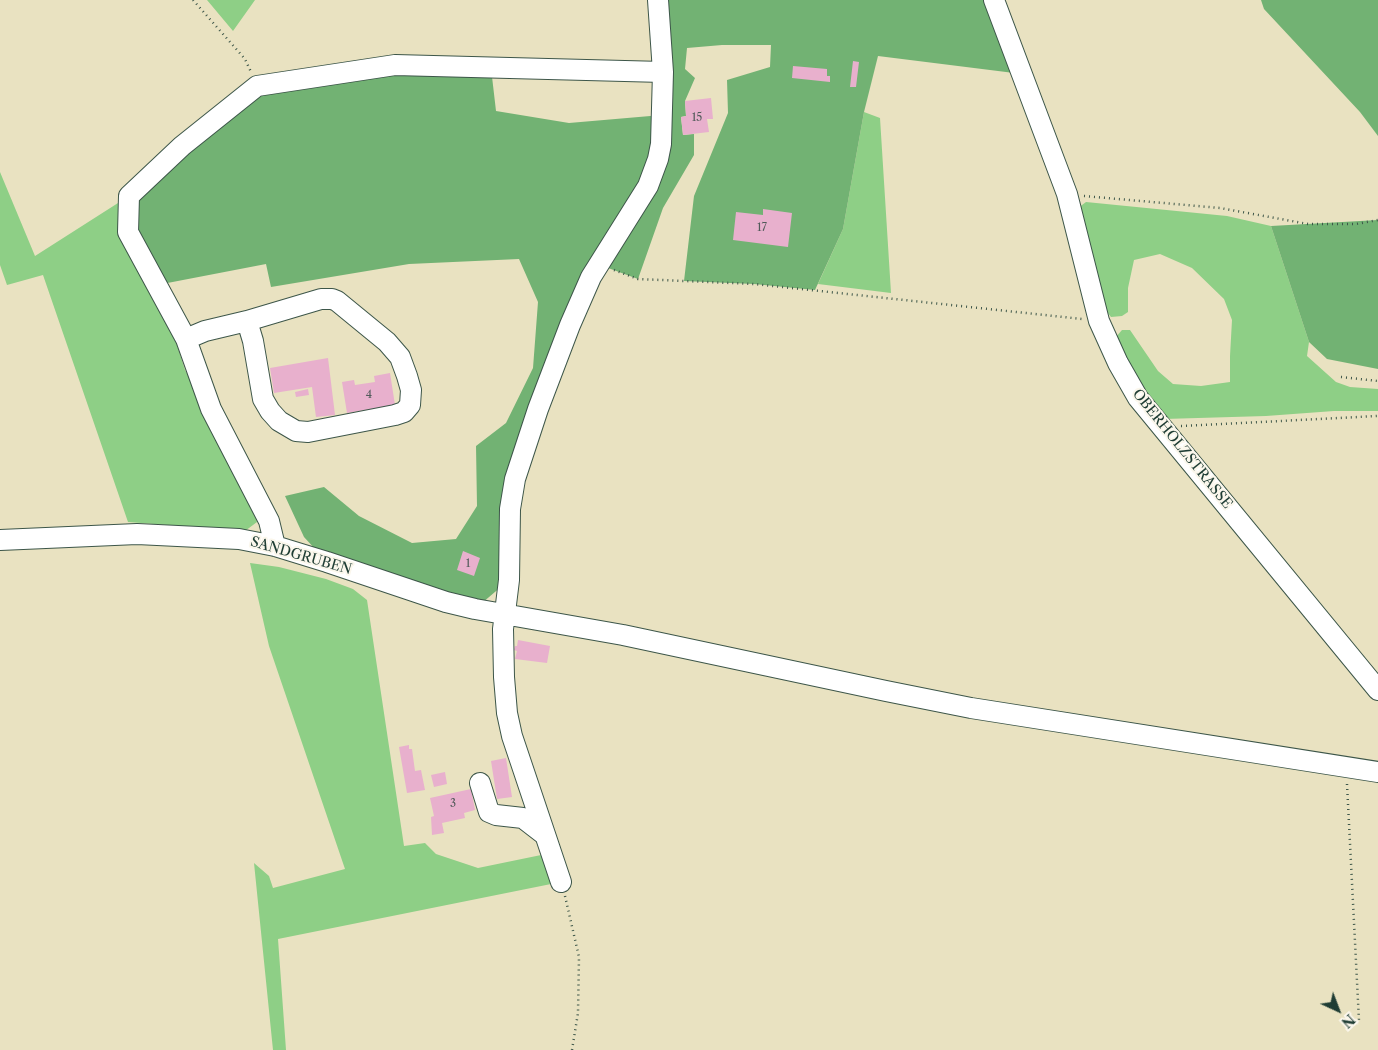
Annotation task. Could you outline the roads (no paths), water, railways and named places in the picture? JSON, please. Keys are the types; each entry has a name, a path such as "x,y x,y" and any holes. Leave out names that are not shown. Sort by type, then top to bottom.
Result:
{"street":[{"path":"560,882 512,736 508,714 504,677 503,629 509,580 510,509 515,479 538,409 570,325 596,271 638,204 656,166 661,144 663,72 658,0"},
{"name":"OBERHOLZSTRASSE","path":"994,0 1067,194 1099,321 1118,363 1138,398 1378,690"},
{"path":"275,546 269,521 211,409 186,339 128,232 129,196 182,146 258,86 395,66 663,72"},
{"path":"186,339 321,299 332,299 337,301 387,342 400,357 408,376 411,390 412,397 408,409 395,415 308,432 290,428 275,416 263,399 253,341 247,321"},
{"name":"SANDGRUBEN","path":"0,540 136,534 239,539 275,546 446,602 505,615 623,635 971,708 1378,772"},
{"path":"480,782 489,812 496,815 523,818 545,835"}]}
